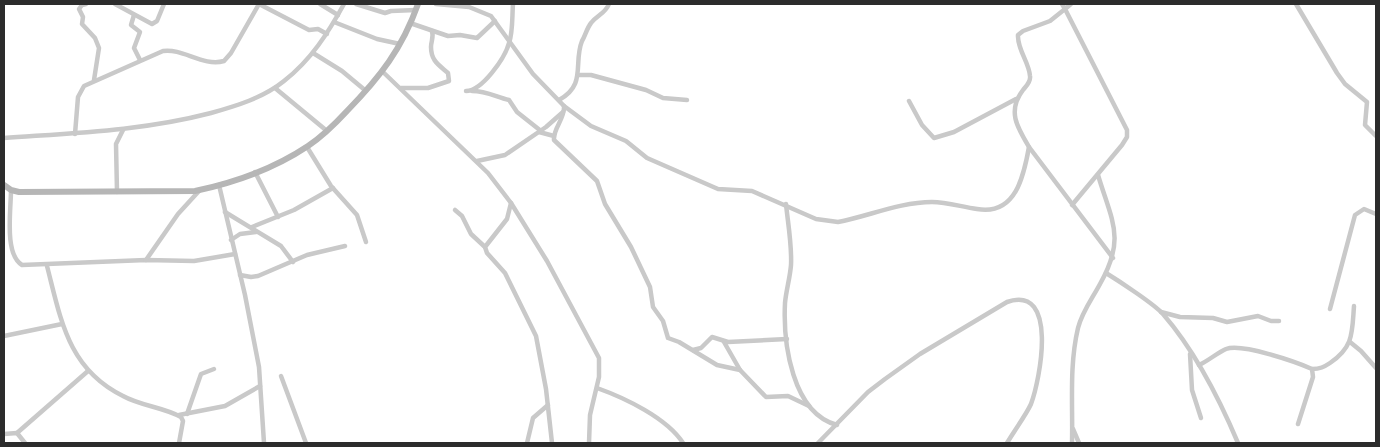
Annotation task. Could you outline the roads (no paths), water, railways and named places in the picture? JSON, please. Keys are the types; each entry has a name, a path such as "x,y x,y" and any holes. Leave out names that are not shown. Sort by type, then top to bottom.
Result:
{"street":[{"path":"86,4 82,5 79,10 83,17 82,24 95,38 99,48 94,80"},
{"path":"114,4 149,23 155,23 164,4"},
{"path":"252,4 256,9"},
{"path":"75,134 80,90 94,80 167,50 211,61 224,60 232,53 259,4 309,30 318,29 327,34"},
{"path":"320,4 338,15"},
{"path":"4,138 149,127 224,110 248,101 276,88 297,71 327,34 344,4"},
{"path":"356,4 385,13 391,10 417,7"},
{"path":"436,4 469,7 489,15 540,83 559,100 564,108 591,126 626,142 647,158 718,189 752,191 786,204 816,219 832,222 932,202 979,210 994,208 1006,203 1018,190 1029,147"},
{"path":"513,4 509,43 490,76 469,91 484,91 498,99 509,100 517,112 540,132 554,136"},
{"path":"559,100 570,93 578,75 582,41 589,25 604,14 609,4"},
{"path":"1062,4 1127,130 1127,137 1122,145 1072,205"},
{"path":"1072,4 1050,21 1023,31 1018,35 1030,76 1028,83 1017,98 1013,112 1029,147 1113,258"},
{"path":"1296,4 1340,77 1367,102 1365,125 1376,136"},
{"path":"4,185 11,190 117,192 200,190 255,172 307,147 327,131 383,72 400,44 417,7"},
{"path":"134,15 131,25 140,32 134,48 140,60"},
{"path":"410,23 448,36 460,34 477,38 495,21"},
{"path":"334,22 377,39 400,44"},
{"path":"401,88 428,88 448,81 448,73 437,65 433,56 431,47 432,31"},
{"path":"313,53 342,71 366,91"},
{"path":"383,72 477,161 511,203 547,261 595,349 600,366 590,415 588,443"},
{"path":"578,75 591,75 646,90 663,98 687,100"},
{"path":"276,88 327,131"},
{"path":"909,101 922,125 934,138 954,132 1017,98"},
{"path":"477,161 505,154 525,139 540,132 564,108"},
{"path":"564,108 554,136 557,144 597,181 605,204 631,247 650,287 653,307 664,321 668,338 717,365 740,370"},
{"path":"117,192 116,144 123,130"},
{"path":"307,147 333,188 354,209 361,223 366,242"},
{"path":"255,172 278,217"},
{"path":"1072,443 1072,358 1078,329 1081,317 1113,258 1116,240 1098,175"},
{"path":"219,185 257,358 264,443"},
{"path":"231,240 333,188"},
{"path":"11,190 11,250 16,261 22,265 48,266 146,260 194,261 235,254"},
{"path":"146,260 178,214 200,190"},
{"path":"485,247 507,219 511,203"},
{"path":"786,204 791,265 785,303 787,339 792,373 810,406 820,418 837,425"},
{"path":"1330,309 1355,215 1364,209 1376,214"},
{"path":"455,210 462,216 468,230 502,268 513,293 532,325 548,405 552,443"},
{"path":"225,212 241,224 254,229 281,246 293,262"},
{"path":"240,275 258,276 307,256 345,246"},
{"path":"48,266 62,324 69,341 88,371 122,396 179,415 225,406 260,386"},
{"path":"1106,274 1162,312 1187,318 1213,318 1227,322 1258,316 1271,321 1279,321"},
{"path":"818,443 868,392 903,366 1007,302 1018,299 1033,306 1040,314 1042,330 1038,385 1030,407 1008,443"},
{"path":"1199,365 1224,350 1233,348 1280,357 1312,369 1322,368 1340,356 1350,342 1354,306"},
{"path":"1162,312 1199,365 1224,410 1238,443"},
{"path":"4,336 62,324"},
{"path":"692,350 701,348 710,338 724,342 764,342 787,339"},
{"path":"724,342 740,370 766,396 788,396 810,406"},
{"path":"1350,342 1376,368"},
{"path":"1190,352 1192,390 1201,418"},
{"path":"187,414 201,374 214,369"},
{"path":"1298,424 1312,377 1312,369"},
{"path":"4,434 17,433 88,371"},
{"path":"281,376 306,443"},
{"path":"597,388 631,402 671,429 683,443"},
{"path":"527,443 533,418 548,405"},
{"path":"179,415 184,421 179,443"},
{"path":"1072,428 1080,443"},
{"path":"17,433 26,443"}]}
